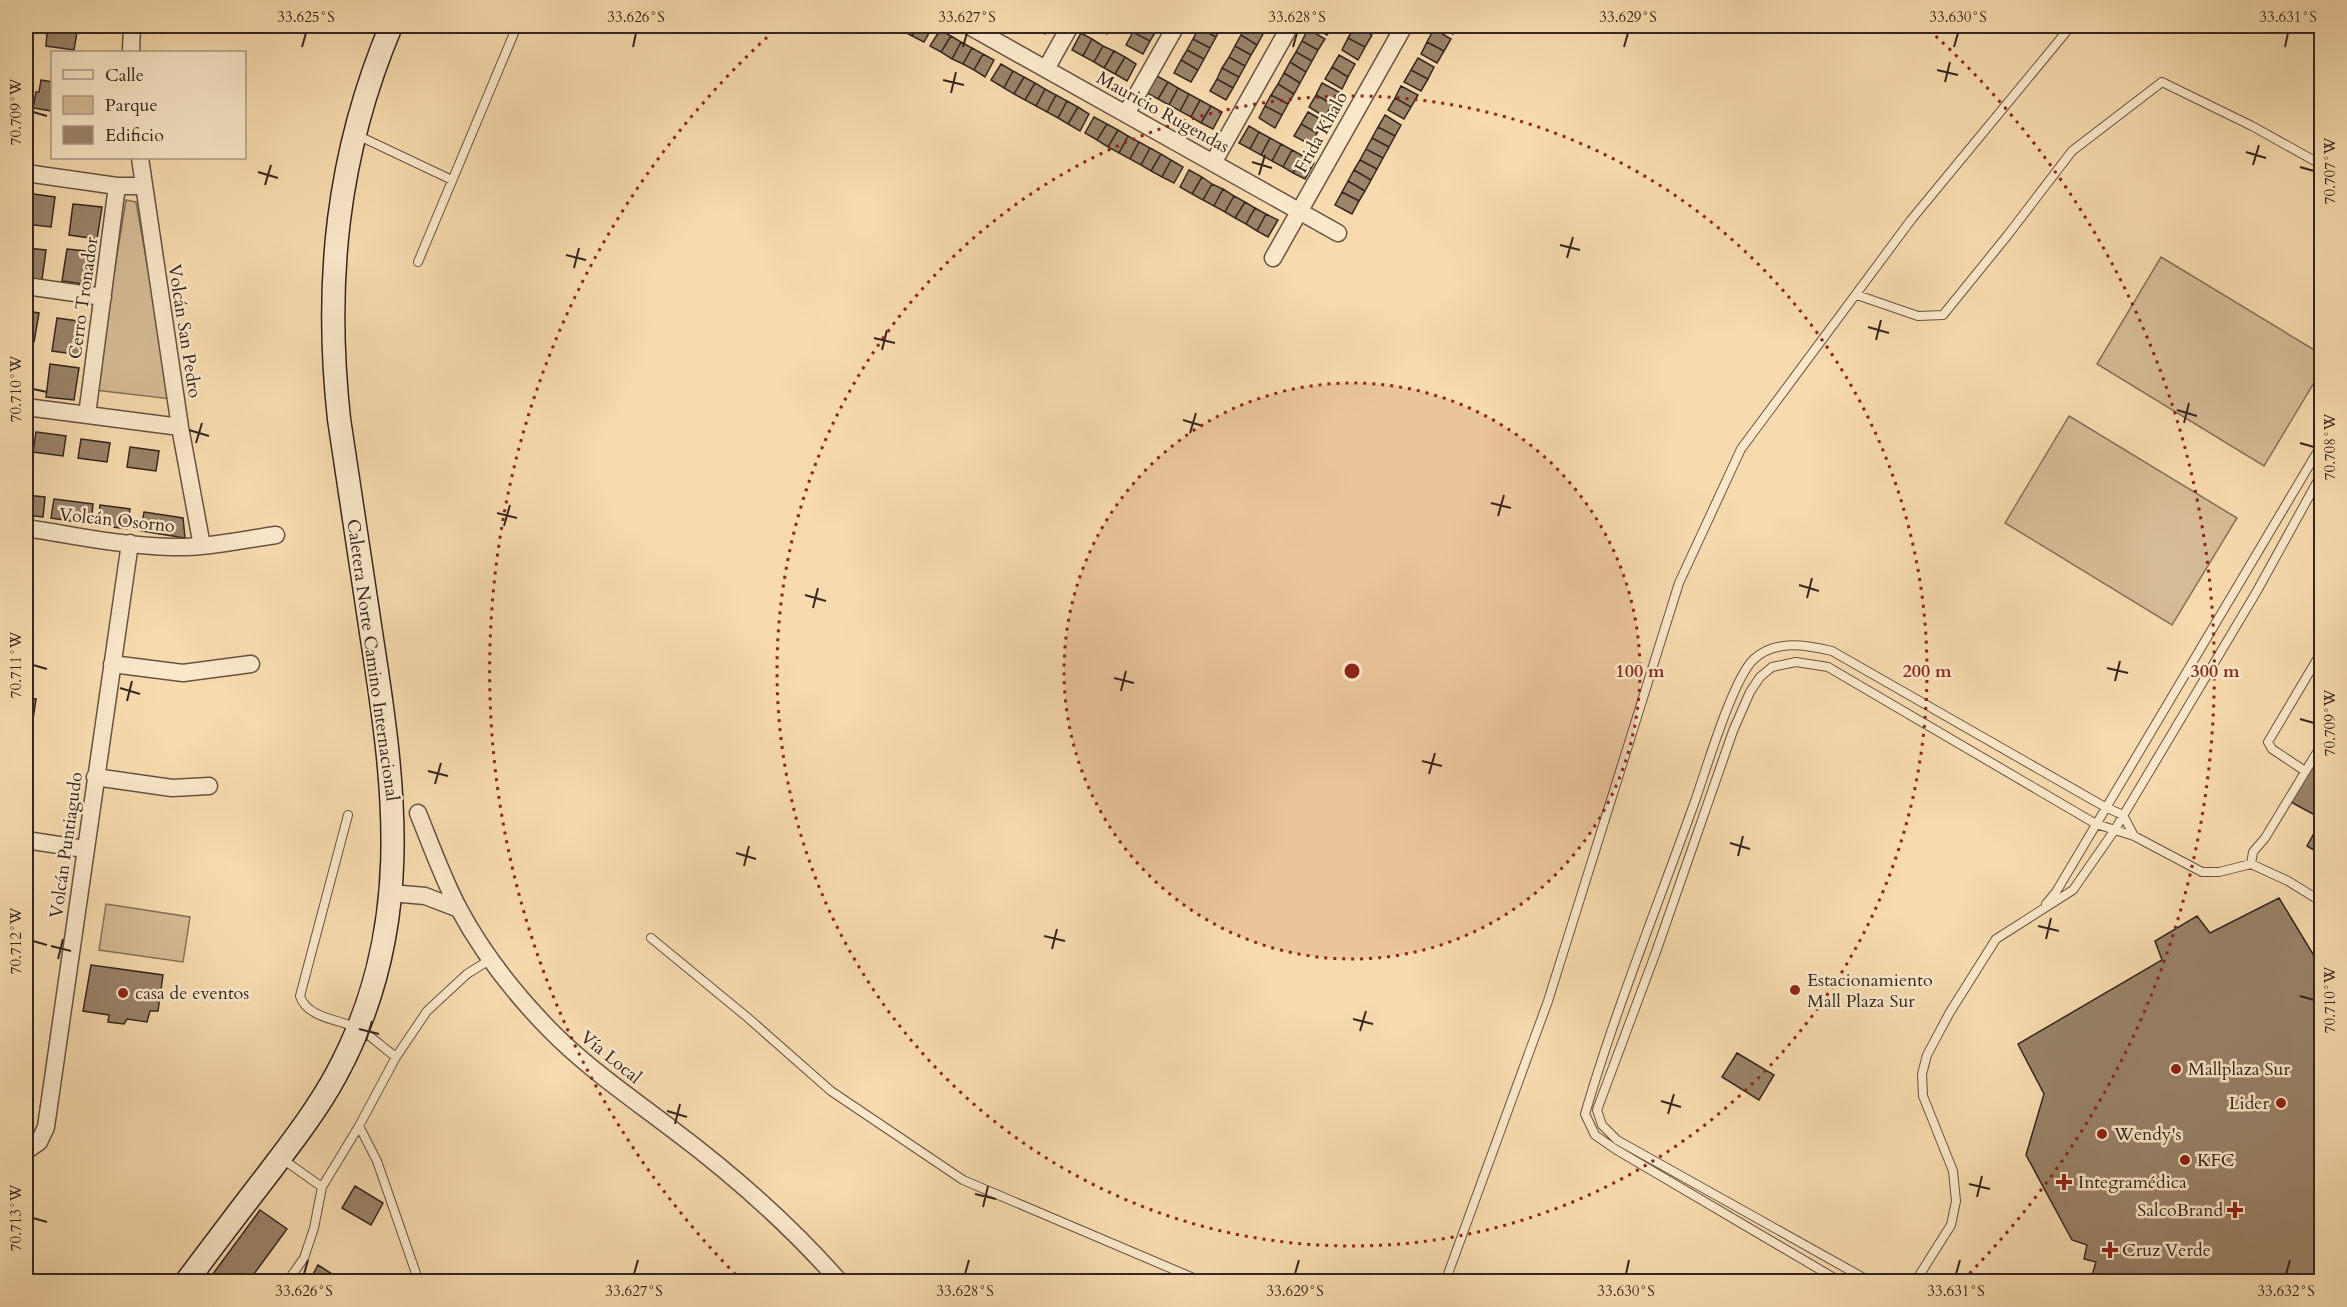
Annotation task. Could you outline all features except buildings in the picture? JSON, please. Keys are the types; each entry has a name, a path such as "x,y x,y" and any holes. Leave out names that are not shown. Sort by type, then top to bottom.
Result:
{"street":[{"path":"131,51 132,26"},
{"name":"Caletera Norte Camino Internacional","path":"186,1281 323,1097 358,1028 379,967 392,893 394,834 388,755 339,418 333,341 335,237 339,204 354,133 373,71 391,26"},
{"name":"Mauricio Rugendas","path":"969,26 1338,233"},
{"path":"1046,69 1070,26"},
{"path":"1126,114 1176,26"},
{"path":"1213,163 1290,26"},
{"name":"Frida Khalo","path":"1273,258 1404,26"},
{"name":"Volcán San Pedro","path":"140,159 180,427 202,546"},
{"path":"26,173 117,186 143,186"},
{"name":"Cerro Tronador","path":"87,415 117,186"},
{"path":"26,285 103,297"},
{"path":"26,407 180,427"},
{"name":"Volcán Osorno","path":"26,528 171,547 202,546 276,535"},
{"name":"Volcán Puntiagudo","path":"29,1149 43,1135 46,1127 130,543"},
{"path":"112,664 183,673 251,664"},
{"path":"95,777 172,788 209,786"},
{"name":"Vía Local","path":"418,813 459,909 491,958 528,1007 576,1055 753,1194 840,1281"},
{"path":"26,840 85,849"},
{"path":"392,893 425,896 459,909"}],"lane":[{"path":"418,262 517,26"},
{"path":"1445,1281 1548,1001 1679,583 1741,449 1911,220 2071,26"},
{"path":"1857,295 1918,316 1943,315 2007,237 2072,151 2163,82 2252,126 2322,165"},
{"path":"354,133 452,180"},
{"path":"2039,911 2056,892 2320,449"},
{"path":"1915,1281 1951,1225 1956,1201 1953,1171 1923,1096 1921,1085 1923,1064 1950,1012 1996,939 2073,890 2114,831 2257,591 2322,473"},
{"path":"1841,1281 1615,1149 1595,1135 1585,1114 1658,899 1721,725 1745,669 1755,657 1781,646 1811,646 1832,651 2105,807 2123,815 2134,836"},
{"path":"2305,771 2272,749 2268,742 2322,651"},
{"path":"1871,1281 1617,1140 1602,1125 1597,1110 1656,952 1733,731 1750,692 1760,677 1772,667 1796,662 1828,667 2096,824 2134,836 2202,872 2219,872 2251,864 2288,881 2322,902"},
{"path":"2251,864 2253,852 2265,838 2322,744"},
{"path":"348,815 300,996 303,1004 312,1012 358,1028 396,1057"},
{"path":"651,938 747,1017 831,1091 963,1180 1203,1281"},
{"path":"287,1281 304,1258 314,1228 322,1187 359,1126 396,1057 427,1011 467,974 491,958"},
{"path":"359,1126 377,1161 419,1281"},
{"path":"280,1157 322,1187"}],"green space":[{"path":"126,200 136,202 171,399 95,390"},
{"path":"2161,257 2321,354 2321,371 2264,466 2097,364"},
{"path":"2069,416 2237,518 2172,625 2005,523"},
{"path":"106,904 190,917 183,962 99,950"}],"place":[{"name":"Estacionamiento Mall Plaza Sur","path":"1795,990"},
{"name":"casa de eventos","path":"123,993"},
{"name":"Mallplaza Sur","path":"2176,1069"},
{"name":"Lider","path":"2281,1103"},
{"name":"Wendy's","path":"2102,1134"},
{"name":"KFC","path":"2185,1160"},
{"name":"Integramédica","path":"2064,1182"},
{"name":"SalcoBrand","path":"2235,1210"},
{"name":"Cruz Verde","path":"2110,1250"}]}
